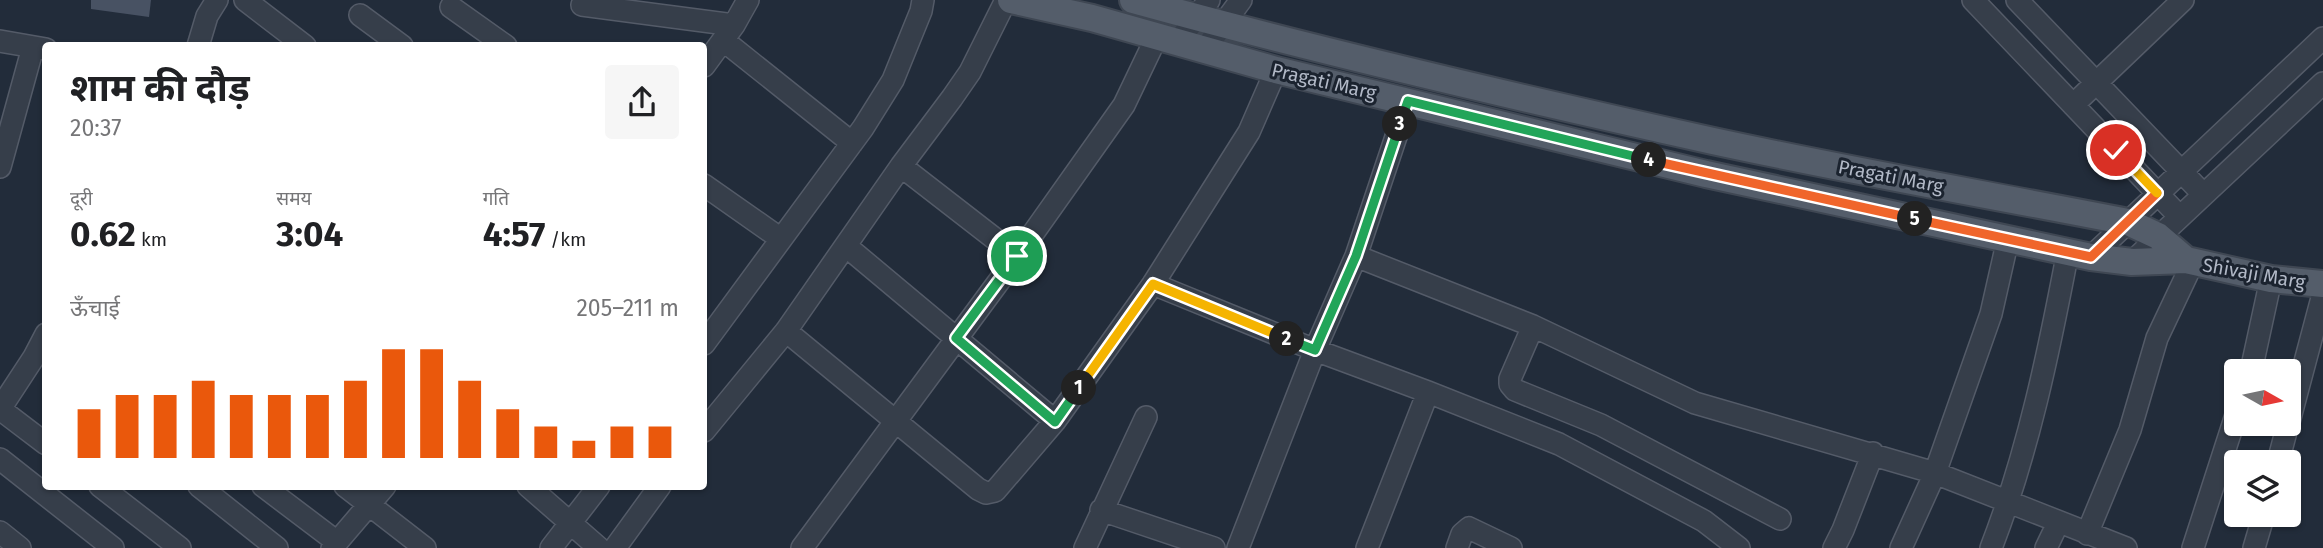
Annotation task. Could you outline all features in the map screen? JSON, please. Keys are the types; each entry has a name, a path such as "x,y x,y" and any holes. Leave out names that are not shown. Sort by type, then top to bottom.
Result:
{"main road":[{"name":"Pragati Marg","path":"1009,0 1092,18 1276,70 1706,174 2080,254 2132,262"},
{"name":"Pragati Marg","path":"1133,0 1202,9 1223,25 1715,141 2128,222 2158,236"},
{"name":"Shivaji Marg","path":"2158,236 2189,261"},
{"name":"Shivaji Marg","path":"2132,262 2189,261 2271,279 2323,284"}],"street":[{"path":"199,42 207,16 217,0"},
{"path":"245,0 299,42"},
{"path":"707,62 729,33 748,0"},
{"path":"707,340 852,143 893,80 923,0"},
{"path":"707,427 786,331 970,72 1009,0"},
{"path":"1205,50 1241,0"},
{"path":"1973,0 2179,216"},
{"path":"2017,0 2203,194"},
{"path":"2073,105 2183,0"},
{"path":"583,5 729,33 852,143"},
{"path":"451,7 500,42"},
{"path":"802,548 1017,256 1168,39 1202,9"},
{"path":"360,15 397,42"},
{"path":"1991,548 2008,502 2050,342 2080,254 2128,222 2323,38"},
{"path":"0,41 39,48 0,167"},
{"path":"786,331 896,423 986,493 995,491 1055,422 1153,284 1249,131 1276,70"},
{"path":"2132,262 2321,88"},
{"path":"1238,548 1315,350 1356,256 1408,101"},
{"path":"901,166 1017,256"},
{"path":"707,187 781,239"},
{"path":"1901,548 1935,473 1991,314 2008,239"},
{"path":"846,246 1055,422"},
{"path":"1356,256 1533,326 1695,403 1935,473 2126,548"},
{"path":"2087,534 2130,430 2157,338 2189,261"},
{"path":"2254,359 2271,279"},
{"path":"1153,284 1559,444 1704,521 1739,548"},
{"path":"2301,377 2323,294"},
{"path":"1533,326 1510,379 1515,390 1601,425 1780,519"},
{"path":"40,361 0,409 42,441"},
{"path":"1367,548 1428,392"},
{"path":"1085,548 1146,416"},
{"path":"2193,548 2229,436"},
{"path":"1834,548 1872,453"},
{"path":"0,459 113,548"},
{"path":"105,490 180,548"},
{"path":"204,490 277,548"},
{"path":"268,490 335,545 382,490"},
{"path":"350,490 425,548"},
{"path":"533,490 599,548"},
{"path":"551,548 595,490"},
{"path":"615,548 657,490"},
{"path":"1101,510 1214,548"},
{"path":"2046,548 2058,523"},
{"path":"2255,548 2261,527"},
{"path":"1457,548 1462,534 1469,528 1511,548"},
{"path":"0,532 20,548"}],"building":[{"path":"91,0 151,0 149,17 91,9"}],"route":[{"path":"1017,256 956,338 1055,422 1153,284 1315,350 1356,256 1408,101 1706,174 2091,257 2158,194 2116,150"}]}
